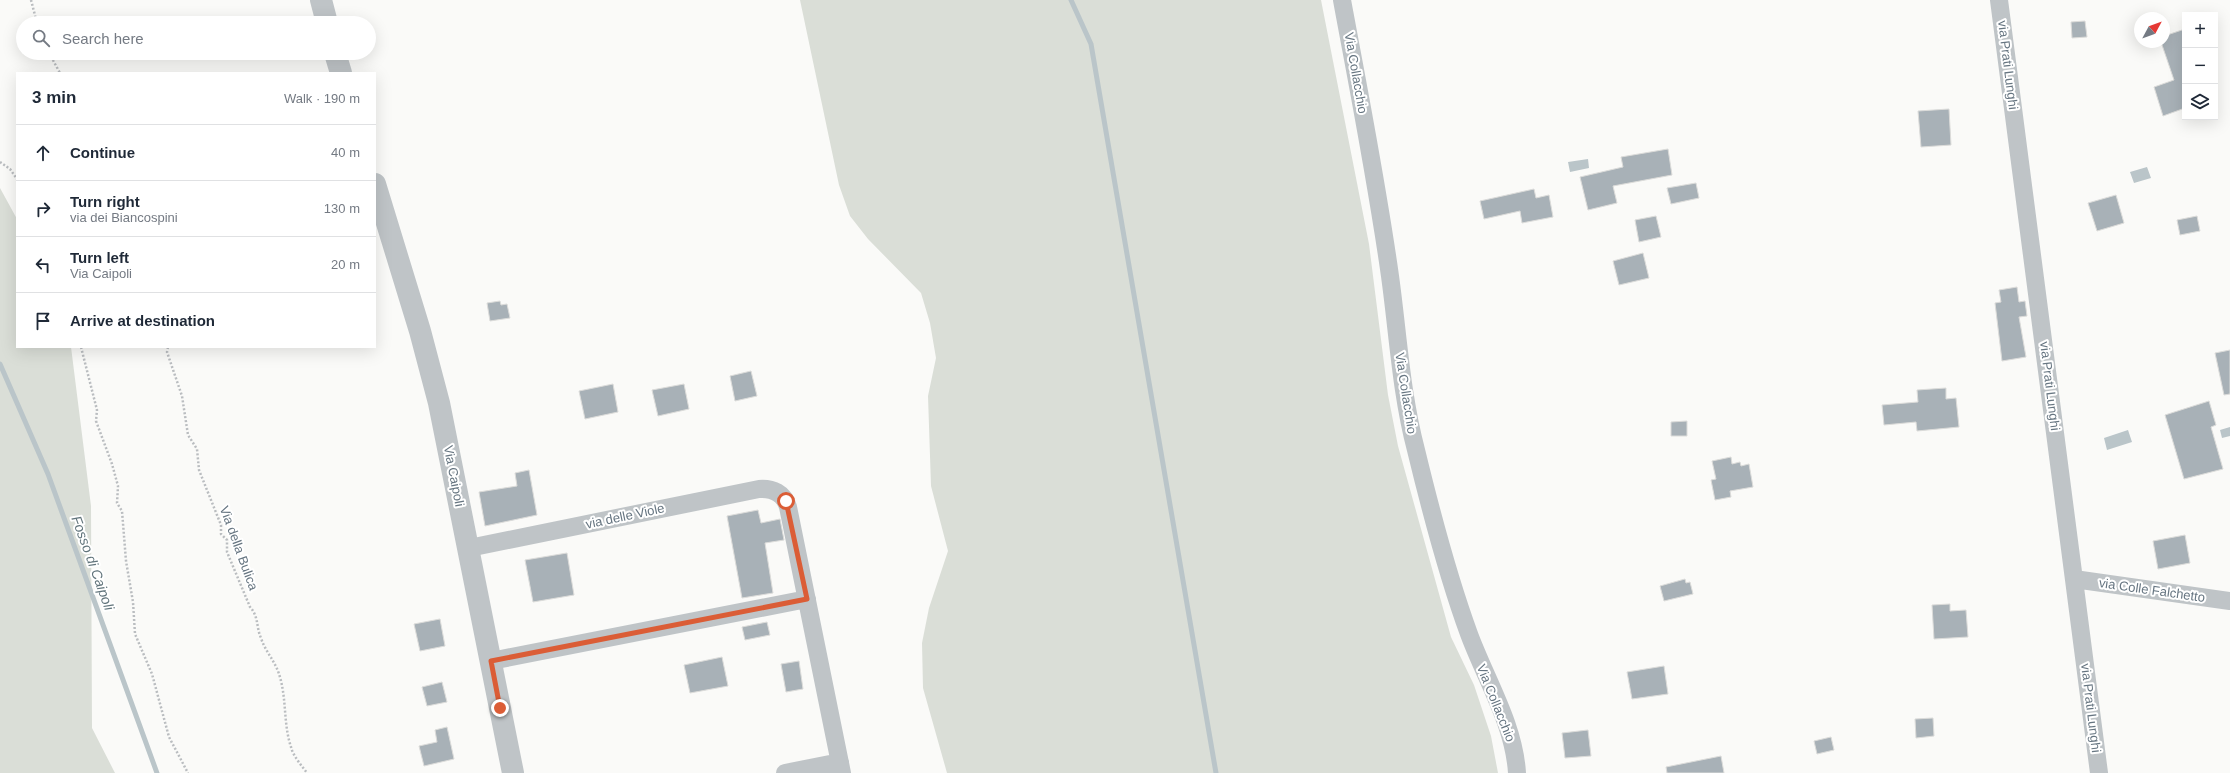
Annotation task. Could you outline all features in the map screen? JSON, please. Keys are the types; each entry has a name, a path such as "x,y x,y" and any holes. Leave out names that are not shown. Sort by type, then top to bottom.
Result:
{"street":[{"path":"321,0 325,16"},
{"name":"Via Collacchio","path":"1342,0 1380,206 1404,386 1413,440 1458,600 1481,665 1509,731 1517,773"},
{"name":"via Prati Lunghi","path":"1999,0 2099,773"},
{"path":"337,60 341,72"},
{"name":"Via Caipoli","path":"376,187 415,315 439,403 513,773"},
{"name":"via delle Viole","path":"469,548 768,488 780,494 788,506 807,599"},
{"name":"via Colle Falchetto","path":"2074,579 2230,601"},
{"path":"491,661 807,599 841,768 785,773"}],"path":[{"path":"31,0 35,16"},
{"path":"53,60 59,72"},
{"path":"0,162 10,169 16,178"},
{"path":"81,348 97,410 96,421 112,464 118,486 117,502 122,511 126,561 133,602 135,634 152,674 169,737 188,773"},
{"name":"Via della Bulica","path":"168,348 167,352 182,396 188,435 197,449 199,470 221,525 221,534 227,540 227,552 250,607 255,613 259,624 260,637 279,673 286,702 284,709 291,748 307,773"}],"shaded area":[{"path":"800,0 1321,0 1369,244 1388,395 1398,446 1451,637 1474,685 1491,736 1498,773 947,773 923,688 922,643 929,608 948,551 931,486 928,396 936,358 930,323 921,293 868,239 850,216 839,185"},
{"path":"1588,159 1589,168 1570,172 1568,162"},
{"path":"2147,167 2151,178 2134,183 2130,172"},
{"path":"0,188 16,217 16,348 71,348 91,506 92,728 115,773 0,773"},
{"path":"2230,427 2230,436 2222,438 2220,430"},
{"path":"2128,430 2132,442 2107,450 2104,438"}],"building":[{"path":"2085,21 2087,37 2072,38 2071,22"},
{"path":"2182,30 2182,109 2163,116 2154,87 2174,80 2163,48 2170,48 2170,34"},
{"path":"1949,109 1951,145 1921,147 1918,111"},
{"path":"1668,149 1672,175 1613,186 1617,203 1588,210 1580,177 1623,167 1621,157"},
{"path":"1696,183 1699,198 1671,204 1667,188"},
{"path":"1534,189 1536,198 1549,195 1553,217 1522,223 1520,211 1484,219 1480,201"},
{"path":"2116,195 2124,223 2097,231 2088,203"},
{"path":"1656,216 1661,237 1639,242 1635,220"},
{"path":"2197,216 2200,231 2180,235 2177,220"},
{"path":"1643,253 1649,278 1619,285 1613,261"},
{"path":"2017,287 2019,302 2025,301 2027,316 2019,317 2026,357 2002,361 1995,303 2001,302 1999,290"},
{"path":"500,301 501,305 507,304 510,318 490,321 487,303"},
{"path":"2230,350 2230,394 2224,395 2215,353"},
{"path":"751,371 757,396 735,401 730,376"},
{"path":"613,384 618,412 585,419 579,391"},
{"path":"684,384 689,409 658,416 652,390"},
{"path":"1946,388 1946,399 1956,398 1959,427 1917,431 1916,422 1884,425 1882,405 1918,402 1917,390"},
{"path":"2209,401 2216,425 2211,427 2223,469 2184,479 2165,415"},
{"path":"1687,421 1687,436 1671,436 1671,422"},
{"path":"1731,457 1732,464 1740,462 1741,466 1749,464 1753,487 1730,491 1731,497 1715,500 1711,480 1716,479 1712,461"},
{"path":"529,470 537,515 485,526 479,492 517,486 515,473"},
{"path":"758,510 761,523 780,519 784,540 765,543 773,593 742,598 727,516"},
{"path":"2185,535 2190,563 2158,569 2153,541"},
{"path":"567,553 574,595 533,602 525,560"},
{"path":"1685,579 1686,583 1690,582 1693,594 1664,601 1660,586"},
{"path":"1950,604 1950,611 1966,610 1968,637 1934,639 1932,605"},
{"path":"440,619 445,646 420,651 414,624"},
{"path":"767,622 770,635 745,640 742,627"},
{"path":"722,657 728,686 690,693 684,665"},
{"path":"799,661 803,689 786,692 781,664"},
{"path":"1664,666 1668,694 1632,699 1627,672"},
{"path":"442,682 447,702 427,706 422,687"},
{"path":"1933,718 1934,736 1916,738 1915,719"},
{"path":"447,727 454,759 424,766 419,746 437,742 435,730"},
{"path":"1588,730 1591,756 1565,758 1562,733"},
{"path":"1831,737 1834,750 1817,754 1814,741"},
{"path":"1721,756 1724,773 1667,773 1666,767"}],"waterway":[{"path":"1071,0 1091,44 1216,773"},
{"name":"Fosso di Caipoli","path":"0,364 48,474 157,773"}],"route":[{"path":"500,708 491,661 807,599 786,501"}]}
